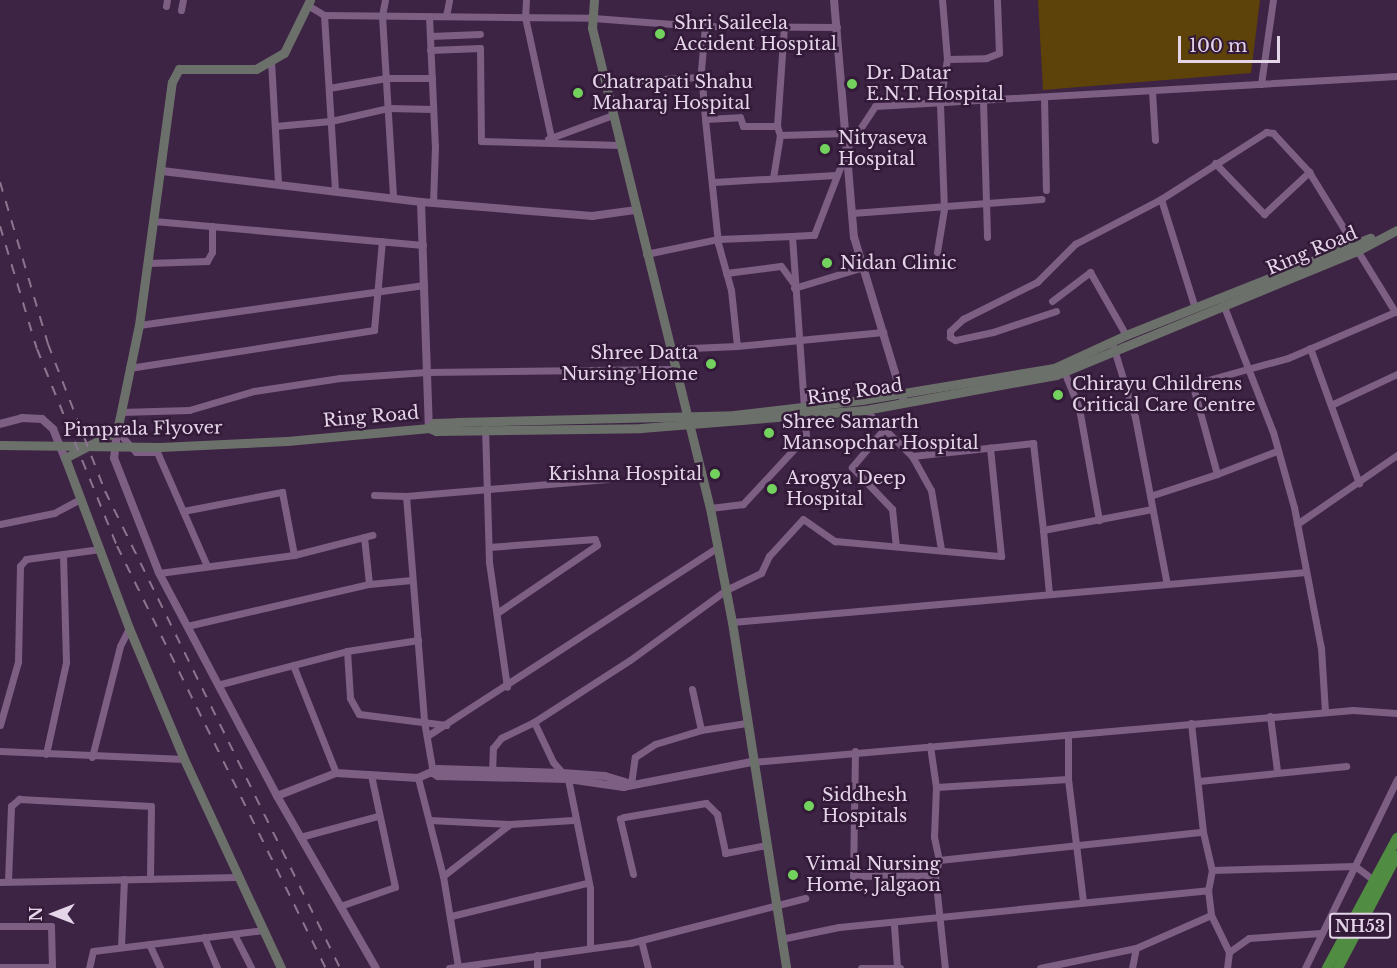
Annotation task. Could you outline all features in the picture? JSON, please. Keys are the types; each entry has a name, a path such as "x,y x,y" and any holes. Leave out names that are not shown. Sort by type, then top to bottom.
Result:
{"highway":[{"name":"NH53","path":"1338,968 1397,838"},
{"name":"NH53","path":"1327,968 1378,878 1397,855"}],"main road":[{"path":"594,0 593,18 605,82 718,547 732,622 752,762 786,968"},
{"path":"281,968 184,759 129,628 65,458 117,431 140,325 172,82 179,69 256,69 284,53 310,3"},
{"path":"1357,247 1397,223"},
{"name":"Ring Road","path":"286,441 429,428 436,431 484,426 687,422 806,411 863,405 1063,369 1113,346 1397,230"},
{"path":"1113,346 1126,335 1195,308 1222,302"},
{"name":"Pimprala Flyover","path":"0,445 160,447 286,441"}],"street":[{"path":"181,10 183,0"},
{"path":"385,0 382,16 393,198"},
{"path":"446,16 449,0"},
{"path":"526,0 525,17 551,137"},
{"path":"834,0 854,237 903,398"},
{"path":"938,252 944,209 940,103 947,59 942,0"},
{"path":"947,59 986,58 999,52 997,0"},
{"path":"1261,84 1273,0"},
{"path":"310,3 324,15 593,18 705,26 837,27"},
{"path":"324,15 335,191"},
{"path":"429,16 433,109 433,203"},
{"path":"705,26 701,77 705,119 718,239 726,273 737,346"},
{"path":"773,178 780,135 777,126 784,27"},
{"path":"430,36 480,34"},
{"path":"430,50 480,48 482,141 521,141 541,145 620,145"},
{"path":"271,60 278,183"},
{"path":"646,254 718,239 814,235 848,147 875,106 1397,76"},
{"path":"605,82 701,77"},
{"path":"329,88 386,78 432,78"},
{"path":"1152,91 1155,140"},
{"path":"1044,97 1046,190"},
{"path":"983,101 987,152 984,204 987,237"},
{"path":"275,126 331,121 388,108 433,109"},
{"path":"541,145 551,137 613,115"},
{"path":"705,119 740,117 743,126 777,126"},
{"path":"1056,311 993,332 955,340 950,337 950,331 963,319 1037,282 1075,244 1161,199 1266,132 1273,133 1309,172 1396,312 1310,348 1249,370 1194,386 1217,474"},
{"path":"780,135 846,133"},
{"path":"1215,163 1264,214 1309,172"},
{"path":"162,171 433,203 592,216 635,210"},
{"path":"713,182 836,175"},
{"path":"852,213 944,209 1041,199"},
{"path":"1161,199 1195,308"},
{"path":"421,202 429,428"},
{"path":"154,221 423,245"},
{"path":"148,263 207,261 212,252 212,226"},
{"path":"710,508 743,504 806,436 792,236"},
{"path":"129,369 374,330 382,241"},
{"path":"726,273 781,266 794,286"},
{"path":"794,286 863,267"},
{"path":"1052,300 1089,272 1126,335"},
{"path":"140,325 424,285"},
{"path":"1222,302 1277,450 1297,524 1321,648 1325,712"},
{"path":"669,348 800,342 883,332"},
{"path":"1113,346 1135,417 1167,584"},
{"path":"1310,348 1333,404 1359,483"},
{"path":"121,412 189,410 254,391 340,378 427,372 674,369"},
{"path":"1063,369 1079,408 1099,520"},
{"path":"1333,404 1397,374"},
{"path":"863,405 912,456 931,490 941,549"},
{"path":"0,424 22,418 42,418 53,429 65,458"},
{"path":"484,426 489,547 507,687"},
{"path":"884,429 852,467 892,509 896,545"},
{"path":"117,431 136,452 157,452 207,566"},
{"path":"117,431 114,458 159,573 220,684 277,796 376,968"},
{"path":"912,456 1033,443 1049,594"},
{"path":"493,775 493,748 497,743 630,660 726,590 761,573 769,556 803,519 835,541 1002,556 990,448"},
{"path":"1150,496 1217,474 1277,450"},
{"path":"1297,524 1397,455"},
{"path":"374,495 406,496 607,479"},
{"path":"183,511 282,492 294,555"},
{"path":"406,496 424,721 433,772 438,776 565,776 623,787 752,762 855,751 1325,712 1397,713"},
{"path":"0,524 54,513 81,499"},
{"path":"1043,530 1152,509"},
{"path":"159,573 294,555 368,536 369,584"},
{"path":"489,547 595,539 597,546 497,613"},
{"path":"427,736 507,687 718,547"},
{"path":"0,725 18,662 20,566 26,559 99,549"},
{"path":"46,754 66,662 63,554"},
{"path":"732,622 1306,572"},
{"path":"187,626 369,584 412,580"},
{"path":"92,757 120,646 129,628"},
{"path":"220,684 347,651 418,640"},
{"path":"347,651 350,698 359,714 446,725"},
{"path":"293,665 336,774"},
{"path":"692,689 701,730"},
{"path":"1270,716 1277,771"},
{"path":"534,722 565,776 586,883 590,888 590,948"},
{"path":"631,784 635,757 655,744 701,730 746,723"},
{"path":"1191,723 1203,832 1212,870 1208,890 1211,915 1229,952 1227,968"},
{"path":"1068,735 1068,779 1083,902"},
{"path":"930,746 936,787 934,837 939,860 935,874 942,919 945,968"},
{"path":"0,751 92,757 184,759"},
{"path":"855,751 853,876 935,874"},
{"path":"1199,781 1277,771 1346,766"},
{"path":"277,796 336,774 418,778 433,772"},
{"path":"340,906 395,888 371,775"},
{"path":"418,778 452,916 458,967"},
{"path":"936,787 1068,779"},
{"path":"1305,968 1397,779"},
{"path":"150,879 151,806 19,799 11,806 4,882 124,879 150,879 237,877"},
{"path":"633,874 620,819 624,817 706,803 717,814 725,853 766,845"},
{"path":"300,837 378,816"},
{"path":"429,820 510,824 573,820"},
{"path":"443,876 510,824"},
{"path":"939,860 1203,832"},
{"path":"1212,870 1355,866 1378,878"},
{"path":"121,947 124,879"},
{"path":"452,916 586,883"},
{"path":"781,939 839,927 894,925 1083,902 1208,890"},
{"path":"449,968 641,940 804,898"},
{"path":"1040,968 1082,964 1136,948 1211,915"},
{"path":"861,968 899,967 894,925"},
{"path":"0,926 51,926 52,967 0,967"},
{"path":"89,968 93,951 262,930"},
{"path":"1229,952 1249,938 1321,933"},
{"path":"234,934 251,968"},
{"path":"204,937 217,968"},
{"path":"641,940 648,968"},
{"path":"149,944 160,968"},
{"path":"1132,968 1136,948"},
{"path":"537,955 537,968"}],"shaded area":[{"path":"1038,0 1260,0 1251,73 1043,90"}],"railway":[{"path":"0,182 48,344 105,491 340,968"},
{"path":"0,226 37,349 117,546 326,968"}],"place":[{"name":"Shri Saileela Accident Hospital","path":"660,34"},
{"name":"Dr. Datar E.N.T. Hospital","path":"852,84"},
{"name":"Chatrapati Shahu Maharaj Hospital","path":"578,93"},
{"name":"Nityaseva Hospital","path":"825,149"},
{"name":"Nidan Clinic","path":"827,263"},
{"name":"Shree Datta Nursing Home","path":"711,364"},
{"name":"Chirayu Childrens Critical Care Centre","path":"1058,395"},
{"name":"Shree Samarth Mansopchar Hospital","path":"769,433"},
{"name":"Krishna Hospital","path":"715,474"},
{"name":"Arogya Deep Hospital","path":"772,489"},
{"name":"Siddhesh Hospitals","path":"809,806"},
{"name":"Vimal Nursing Home, Jalgaon","path":"793,875"}]}
